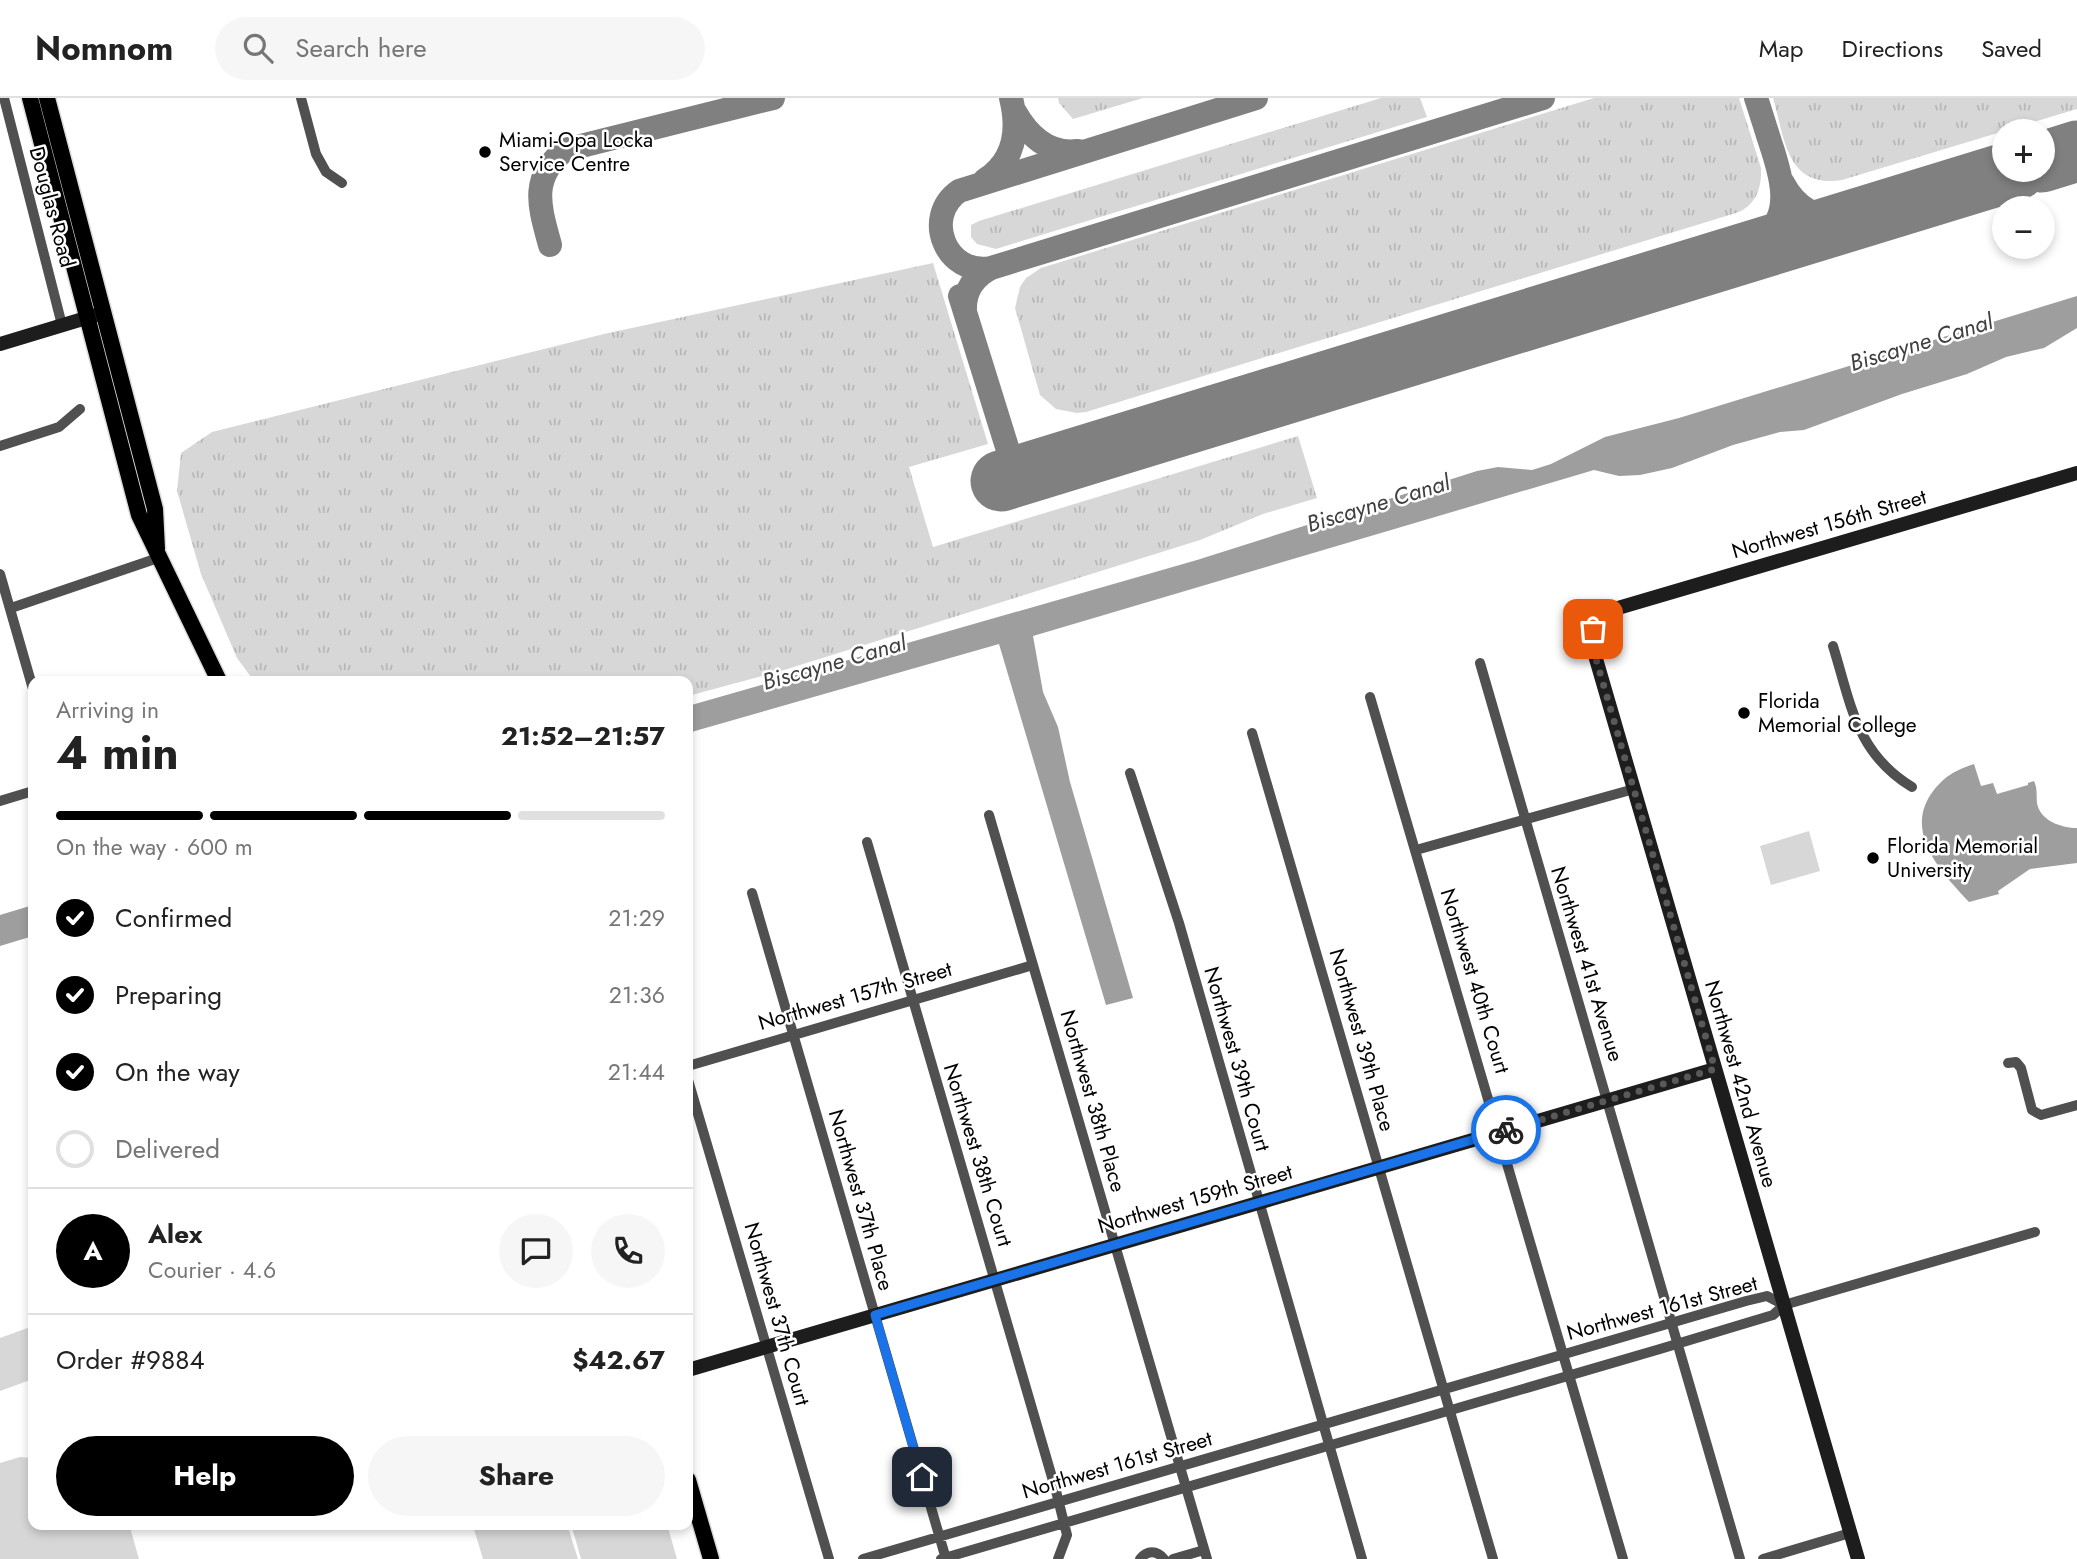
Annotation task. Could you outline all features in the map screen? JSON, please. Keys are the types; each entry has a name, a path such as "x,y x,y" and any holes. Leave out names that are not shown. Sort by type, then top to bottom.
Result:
{"main road":[{"path":"30,98 155,509 158,558 217,676"},
{"path":"47,98 96,315"},
{"path":"693,1496 711,1559"}],"street":[{"name":"Douglas Road","path":"4,98 62,325"},
{"path":"300,98 316,154 326,172 342,183"},
{"path":"0,344 96,315"},
{"path":"0,446 59,427 80,409"},
{"name":"Northwest 156th Street","path":"1597,621 1618,608 2077,473"},
{"path":"10,608 158,558"},
{"path":"0,574 29,676"},
{"name":"Northwest 42nd Avenue","path":"1597,621 1592,634 1592,647 1858,1559"},
{"path":"1833,646 1860,732 1871,752 1893,775 1912,786"},
{"name":"Northwest 41st Avenue","path":"1480,663 1740,1559"},
{"name":"Northwest 40th Court","path":"1370,697 1500,1132 1623,1559"},
{"name":"Northwest 39th Place","path":"1252,733 1493,1559"},
{"name":"Northwest 39th Court","path":"1130,773 1178,923 1362,1559"},
{"path":"1416,850 1634,789"},
{"path":"0,801 28,793"},
{"name":"Northwest 38th Place","path":"989,816 1205,1555"},
{"name":"Northwest 38th Court","path":"867,842 1059,1502 1067,1535 1058,1559"},
{"name":"Northwest 37th Place","path":"752,892 944,1559"},
{"name":"Northwest 157th Street","path":"693,1064 1033,965"},
{"path":"2008,1063 2016,1062 2021,1068 2035,1113 2041,1115 2077,1105"},
{"name":"Northwest 159th Street","path":"693,1368 1715,1069"},
{"name":"Northwest 37th Court","path":"693,1097 829,1559"},
{"path":"1784,1306 2035,1232"},
{"name":"Northwest 161st Street","path":"863,1559 1767,1296 1784,1306 1773,1315 944,1559"},
{"path":"1763,1559 1850,1534"},
{"path":"1140,1559 1153,1552 1164,1559"},
{"path":"1173,1559 1205,1555"}],"green space":[{"path":"1058,98 1143,98 1073,119"},
{"path":"1381,98 1420,98 1427,117 996,249 977,244 971,237 971,225 979,221"},
{"path":"1594,98 1739,98 1761,168 1759,189 1753,201 1736,213 1086,412 1056,409 1040,395 1015,308 1020,287 1026,278 1041,268"},
{"path":"1773,98 2077,98 2077,109 2044,119 1992,119 1992,135 1842,180 1823,181 1809,177 1791,158"},
{"path":"933,263 988,444 909,467 933,547 1298,436 1317,498 1263,514 1200,540 784,670 693,695 693,676 250,676 237,658 201,574 177,491 181,453 212,432 604,334"},
{"path":"1809,831 1820,871 1771,885 1760,846"},
{"path":"28,1328 28,1381 0,1391 0,1338"},
{"path":"20,1457 28,1458 28,1530 131,1530 139,1559 0,1559 0,1463"},
{"path":"474,1530 569,1530 578,1559 483,1559"},
{"path":"573,1530 669,1530 677,1559 581,1559"}],"water":[{"name":"Biscayne Canal","path":"2077,296 2077,328 2044,348 2006,357 1967,374 1902,394 1804,430 1780,432 1733,445 1672,468 1640,475 1619,476 1594,470 1033,636 1043,692 1058,727 1070,782 1133,998 1106,1005 999,644 693,732 693,705 1197,560 1477,471 1498,467 1532,470 1551,464 1605,437 1679,418"},
{"path":"1974,764 1981,786 1993,783 1997,794 2034,781 2037,803 2042,814 2059,825 2077,828 2077,863 2030,869 1998,891 1999,894 1969,902 1938,866 1924,838 1922,824 1924,809 1940,783 1950,775"},
{"path":"28,907 28,938 0,946 0,915"}],"taxiway":[{"path":"550,245 540,194 546,171 565,150 773,98"},
{"path":"985,180 1003,164 1009,154 1015,122 1011,98"},
{"path":"991,268 975,268 962,263 951,254 944,242 942,215 948,202 959,191 1256,98"},
{"path":"965,311 966,297 971,285 991,268 1543,98"},
{"path":"1747,252 1761,241 1778,219 1782,195 1778,167 1756,98"},
{"path":"1015,112 1040,142 1058,150 1078,151"},
{"path":"2058,157 2077,150"},
{"path":"1783,183 1794,199 1808,210 1824,218 1844,222"},
{"path":"960,296 1016,476"}],"runway":[{"path":"2055,158 2077,151"},
{"path":"1001,481 1992,177"}],"way so far":[{"path":"1506,1130 1715,1069 1594,652 1591,638 1593,629"}],"place":[{"name":"Miami-Opa Locka Service Centre","path":"485,152"},
{"name":"Florida Memorial College","path":"1744,713"},
{"name":"Florida Memorial University","path":"1873,858"}],"route":[{"path":"922,1477 875,1315 1506,1130"}]}
